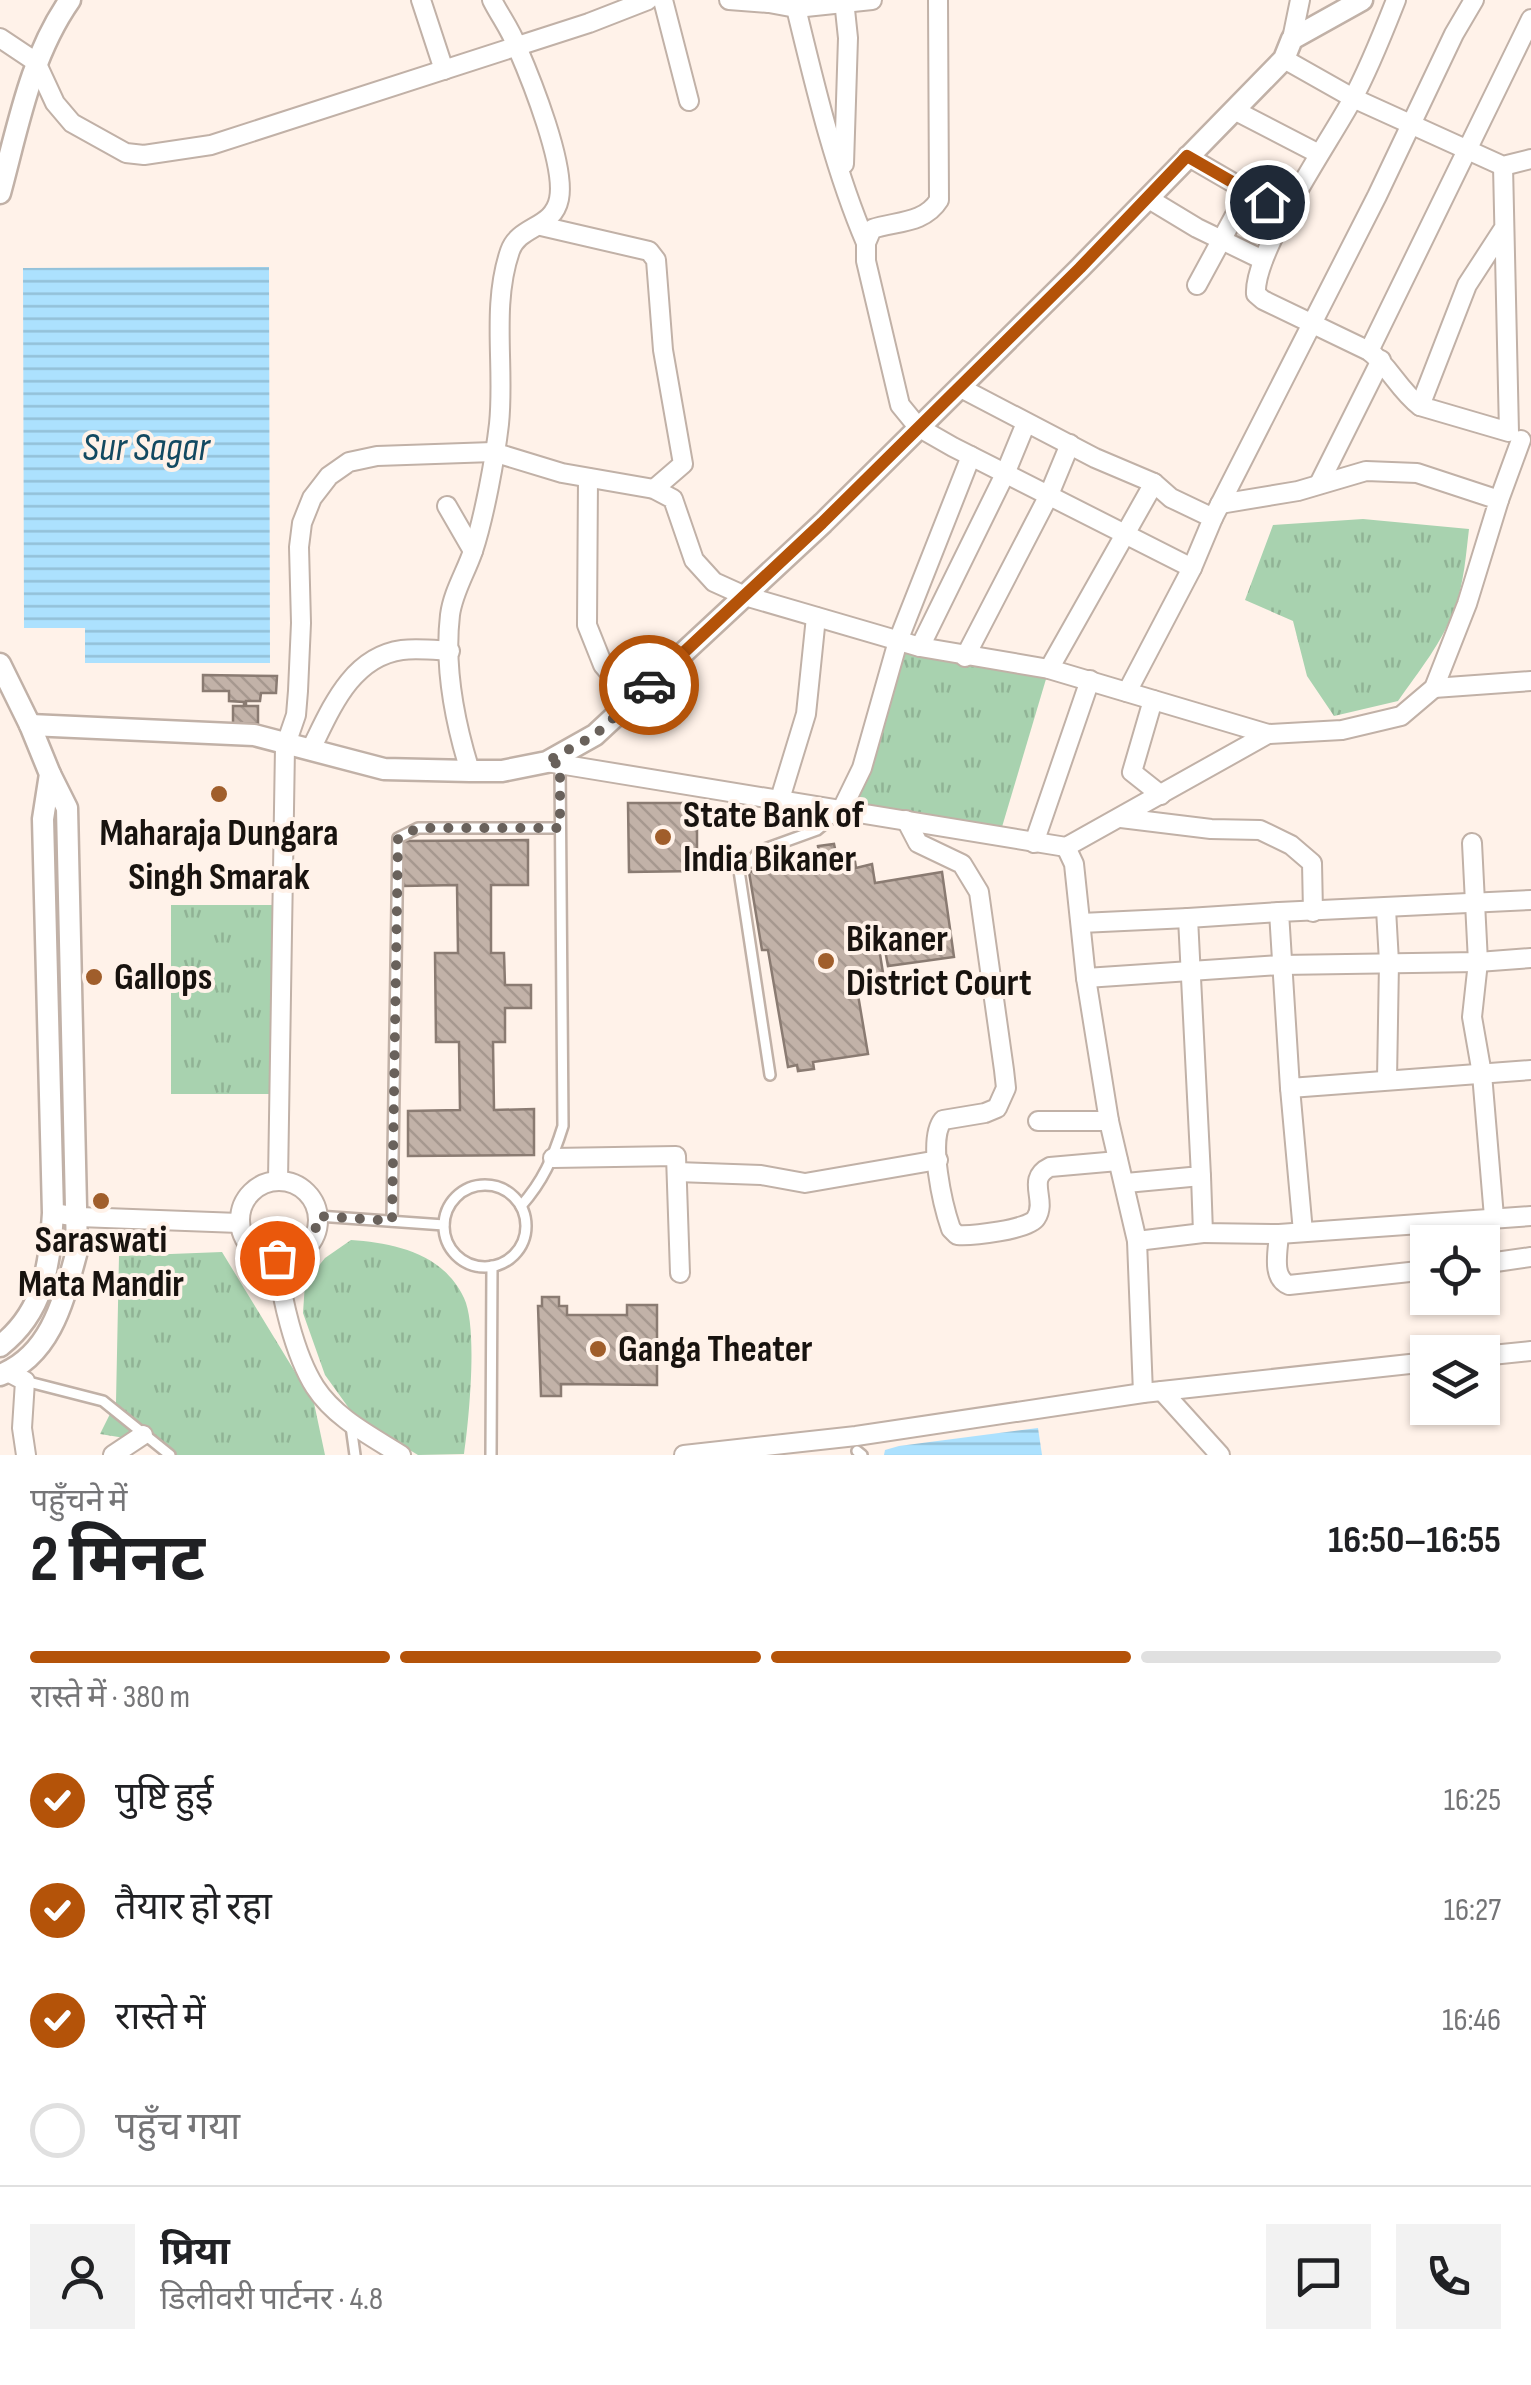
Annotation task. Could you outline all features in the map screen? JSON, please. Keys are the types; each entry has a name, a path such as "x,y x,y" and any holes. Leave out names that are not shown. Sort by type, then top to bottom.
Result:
{"street":[{"path":"0,194 36,62 70,0"},
{"path":"420,0 444,70"},
{"path":"470,771 454,711 451,610 473,551 499,425 500,332 506,265 511,246 520,234 541,226 552,215 559,199 554,153 516,44 492,0"},
{"path":"0,38 36,62 55,102 72,123 126,153 144,155 211,144 590,23 648,0"},
{"path":"663,0 689,101"},
{"path":"729,0 796,8 872,0"},
{"path":"866,242 872,229 922,217 932,212 939,200 938,0"},
{"path":"1288,49 1300,0"},
{"path":"553,763 595,735 745,596 1149,199 1288,49 1362,0"},
{"path":"1396,0 1353,98 1263,260 1256,294 1375,355 1402,391 1420,406 1520,438"},
{"path":"1128,692 1474,0"},
{"path":"844,2 848,85 844,179"},
{"path":"796,8 844,179 866,242 866,261 900,405 918,427 1192,568"},
{"path":"1319,484 1467,150 1531,20"},
{"path":"1288,49 1353,98 1467,150 1503,166 1531,159"},
{"path":"1234,110 1319,154"},
{"path":"1187,156 1287,214"},
{"path":"278,1180 286,742 296,715 298,691 299,547 302,523 312,498 328,476 349,462 377,456 493,452 588,478 664,492 673,500 694,560 714,582 745,596 920,648 1049,669 1268,734 1342,730 1401,716 1434,688 1467,604 1520,438 1503,166"},
{"path":"1197,284 1248,191"},
{"path":"1149,199 1263,260"},
{"path":"541,226 649,251 656,260 663,350 683,464 654,489"},
{"path":"1420,406 1467,285 1504,228"},
{"path":"960,387 1154,483 1171,498 1217,511 1366,471 1418,472 1499,500"},
{"path":"920,648 1026,423"},
{"path":"964,657 1048,497 1070,444"},
{"path":"842,809 862,768 898,641 971,456"},
{"path":"588,478 587,625 603,665 633,700"},
{"path":"1049,669 1154,483"},
{"path":"447,506 473,551"},
{"path":"780,799 806,714 816,617"},
{"path":"310,749 340,692 370,662 404,649 450,651"},
{"path":"0,664 66,808 78,1250 63,1302 47,1337 11,1376 22,1417 26,1455"},
{"path":"1034,844 1090,680"},
{"path":"1434,688 1531,681"},
{"path":"1153,700 1132,772 1161,795"},
{"path":"30,725 254,735 384,769 502,771 553,763 1066,847 1268,734"},
{"path":"0,1346 37,1304 50,1262 53,1213 42,819 50,774"},
{"path":"1120,818 1260,830 1291,845 1312,863 1313,912"},
{"path":"906,820 918,844 962,864 979,892 1006,1088 997,1108 984,1114 943,1120 938,1125 935,1141 951,1229 957,1235 967,1236 1028,1226 1038,1211 1038,1178 1050,1166 1118,1162"},
{"path":"1472,843 1478,962 1472,1017 1482,1074 1494,1217"},
{"path":"1066,847 1074,864 1086,978 1108,1120 1137,1240 1152,1392 1220,1455"},
{"path":"1082,923 1531,900"},
{"path":"1386,910 1387,1080"},
{"path":"1279,912 1303,1232"},
{"path":"1188,918 1203,1234"},
{"path":"1086,978 1190,969 1531,958"},
{"path":"1290,1088 1531,1070"},
{"path":"1038,1120 1108,1120"},
{"path":"554,1158 676,1156 680,1273"},
{"path":"677,1172 761,1175 805,1184 938,1160"},
{"path":"1126,1184 1201,1176"},
{"path":"278,1180 307,1192 318,1216 316,1236 292,1258 258,1254 242,1236 239,1223 246,1197 258,1186 278,1180"},
{"path":"53,1213 239,1223"},
{"path":"1137,1240 1531,1216"},
{"path":"1279,1234 1278,1276 1289,1285 1410,1272"},
{"path":"1500,1261 1531,1256"},
{"path":"277,1258 282,1295 315,1387 350,1424 401,1455"},
{"path":"1500,1354 1531,1350"},
{"path":"684,1455 858,1449 1152,1392 1410,1364"},
{"path":"113,1455 143,1435"}],"lane":[{"path":"521,1206 540,1184 554,1158 562,1126 560,828 553,763"},
{"path":"770,1075 738,864 750,862 760,851 817,830 842,809"},
{"path":"392,1221 398,838 418,828 560,828"},
{"path":"475,1186 501,1188 521,1206 526,1231 515,1254 492,1266 477,1266 453,1252 444,1225 453,1200 475,1186"},
{"path":"318,1216 444,1225"},
{"path":"491,1455 492,1266"},
{"path":"11,1376 103,1401 170,1455"},
{"path":"350,1424 355,1455"}],"green space":[{"path":"1363,519 1469,529 1464,568 1450,620 1398,701 1334,716 1307,676 1293,621 1245,600 1273,525"},
{"path":"898,641 1049,669 999,837 842,809"},
{"path":"171,905 280,905 280,1094 171,1094"},
{"path":"351,1240 416,1253 444,1270 464,1298 471,1351 464,1454 418,1455 356,1418 325,1375 303,1313 305,1283 325,1258"},
{"path":"222,1252 314,1403 325,1455 165,1455 156,1443 100,1434 116,1402 119,1256"}],"water":[{"name":"Sur Sagar","path":"269,267 270,663 85,663 85,628 24,628 23,268"},
{"path":"1038,1428 1042,1455 884,1455 885,1450 899,1446"}],"building":[{"path":"203,675 277,676 276,693 261,693 260,701 246,701 246,706 258,706 258,724 233,723 233,706 244,706 244,702 229,701 229,691 203,691"},
{"name":"State Bank of India Bikaner","path":"628,803 697,803 697,871 629,872"},
{"path":"528,840 528,885 491,885 491,953 504,953 505,985 531,985 531,1008 505,1008 505,1042 493,1042 494,1110 534,1109 534,1155 408,1156 408,1111 460,1110 459,1042 436,1042 435,953 458,953 457,885 403,886 402,841"},
{"name":"Bikaner District Court","path":"834,844 837,858 854,855 856,868 872,864 875,883 942,872 954,957 888,966 882,934 877,936 884,979 856,983 868,1054 813,1062 814,1069 798,1071 797,1065 788,1067 768,950 762,950 749,872 820,860 818,846"},
{"name":"Ganga Theater","path":"542,1297 559,1297 559,1306 567,1306 567,1315 627,1315 627,1305 657,1305 657,1385 561,1384 561,1396 541,1396 538,1306 542,1306"}],"way so far":[{"path":"277,1258 292,1258 305,1250 316,1236 318,1216 392,1221 398,838 418,828 560,828 560,764 546,762 595,735 649,685"}],"place":[{"name":"Maharaja Dungara Singh Smarak","path":"219,794"},
{"name":"State Bank of India Bikaner","path":"663,837"},
{"name":"Bikaner District Court","path":"826,961"},
{"name":"Gallops","path":"94,977"},
{"name":"Saraswati Mata Mandir","path":"101,1201"},
{"name":"Ganga Theater","path":"598,1349"}],"route":[{"path":"649,685 822,523 1149,199 1187,156 1267,202"}]}
